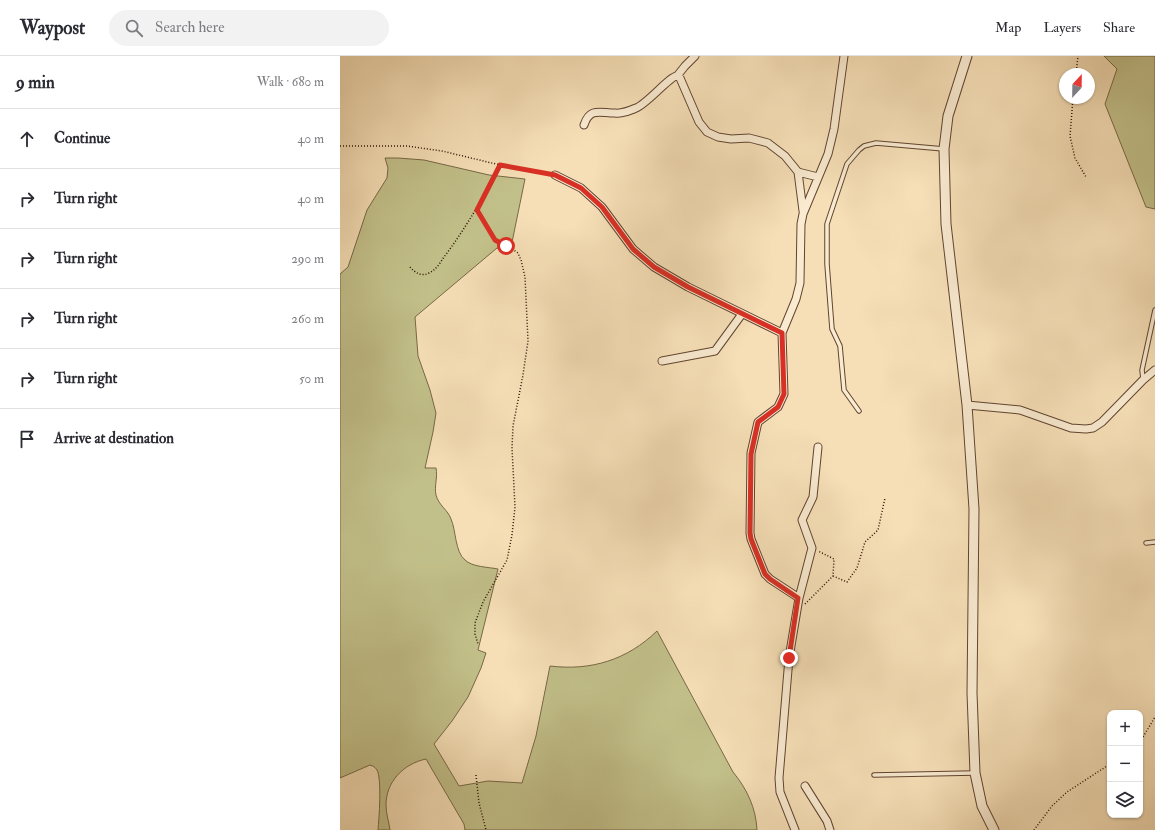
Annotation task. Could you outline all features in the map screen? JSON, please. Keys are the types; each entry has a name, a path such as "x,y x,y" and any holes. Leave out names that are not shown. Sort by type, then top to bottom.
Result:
{"street":[{"path":"584,125 588,116 597,112 627,112 639,107 664,86 672,77 677,76 695,56"},
{"path":"798,598 765,574 750,533 751,454 758,422 778,407 784,394 782,333 799,291 800,232 803,214 828,154 844,56"},
{"path":"967,56 948,116 944,149 946,224 967,405 974,509 972,694 975,772 982,806 994,830"},
{"path":"677,76 680,78 699,122 707,132 718,137 731,139 749,138 768,143 785,156 798,172 803,214"},
{"path":"798,172 818,177"},
{"path":"555,175 581,188 602,207 633,249 654,267 688,287 782,333"},
{"path":"662,361 715,351 742,314"},
{"path":"967,405 1020,410 1071,428 1093,428 1102,422 1143,380 1155,370"},
{"path":"795,830 780,792 778,778 789,658 798,598 812,548 802,520 813,497 818,447"},
{"path":"805,786 828,821 830,830"}],"lane":[{"path":"859,411 844,390 840,346 832,329 827,264 828,224 847,164 864,146 876,143 944,149"},
{"path":"1143,380 1142,370 1155,310"},
{"path":"1146,543 1155,542"},
{"path":"874,775 975,772"}],"path":[{"path":"1077,68 1078,56"},
{"path":"1073,104 1070,136 1075,158 1086,177"},
{"path":"340,146 407,146 442,151 500,165 555,175"},
{"path":"410,268 423,274 428,274 434,270 477,210 500,165"},
{"path":"477,210 495,240 512,249 518,254 521,260 526,277 528,341 513,426 512,448 515,506 512,535 506,560 483,602 475,623 475,634 478,644"},
{"path":"833,576 847,582 857,568 865,542 878,530 885,498"},
{"path":"796,614 833,576 834,558 812,548"},
{"path":"1143,737 1155,717"},
{"path":"1034,830 1052,806 1066,792 1107,766"},
{"path":"476,775 479,803 486,830"}],"shaded area":[{"path":"1104,56 1155,56 1155,209 1146,207 1105,104 1117,69"},
{"path":"385,158 424,160 489,175 525,179 510,252 497,248 415,317 418,356 430,390 436,413 425,468 436,468 436,495 451,519 459,552 465,560 472,564 498,569 478,650 486,653 481,668 468,697 434,744 459,786 488,781 522,783 536,736 550,666 580,667 608,661 633,649 657,631 733,772 743,785 753,806 757,830 465,830 464,824 426,759 410,765 397,775 389,789 387,797 386,812 390,830 378,830 380,790 379,775 377,770 370,765 340,778 340,274 348,267 367,210 387,178 388,168"}],"route":[{"path":"506,246 495,240 477,210 500,165 555,175 581,188 602,207 633,249 654,267 688,287 782,333 784,394 778,407 758,422 751,454 750,533 761,567 765,574 798,598 789,658"}]}
